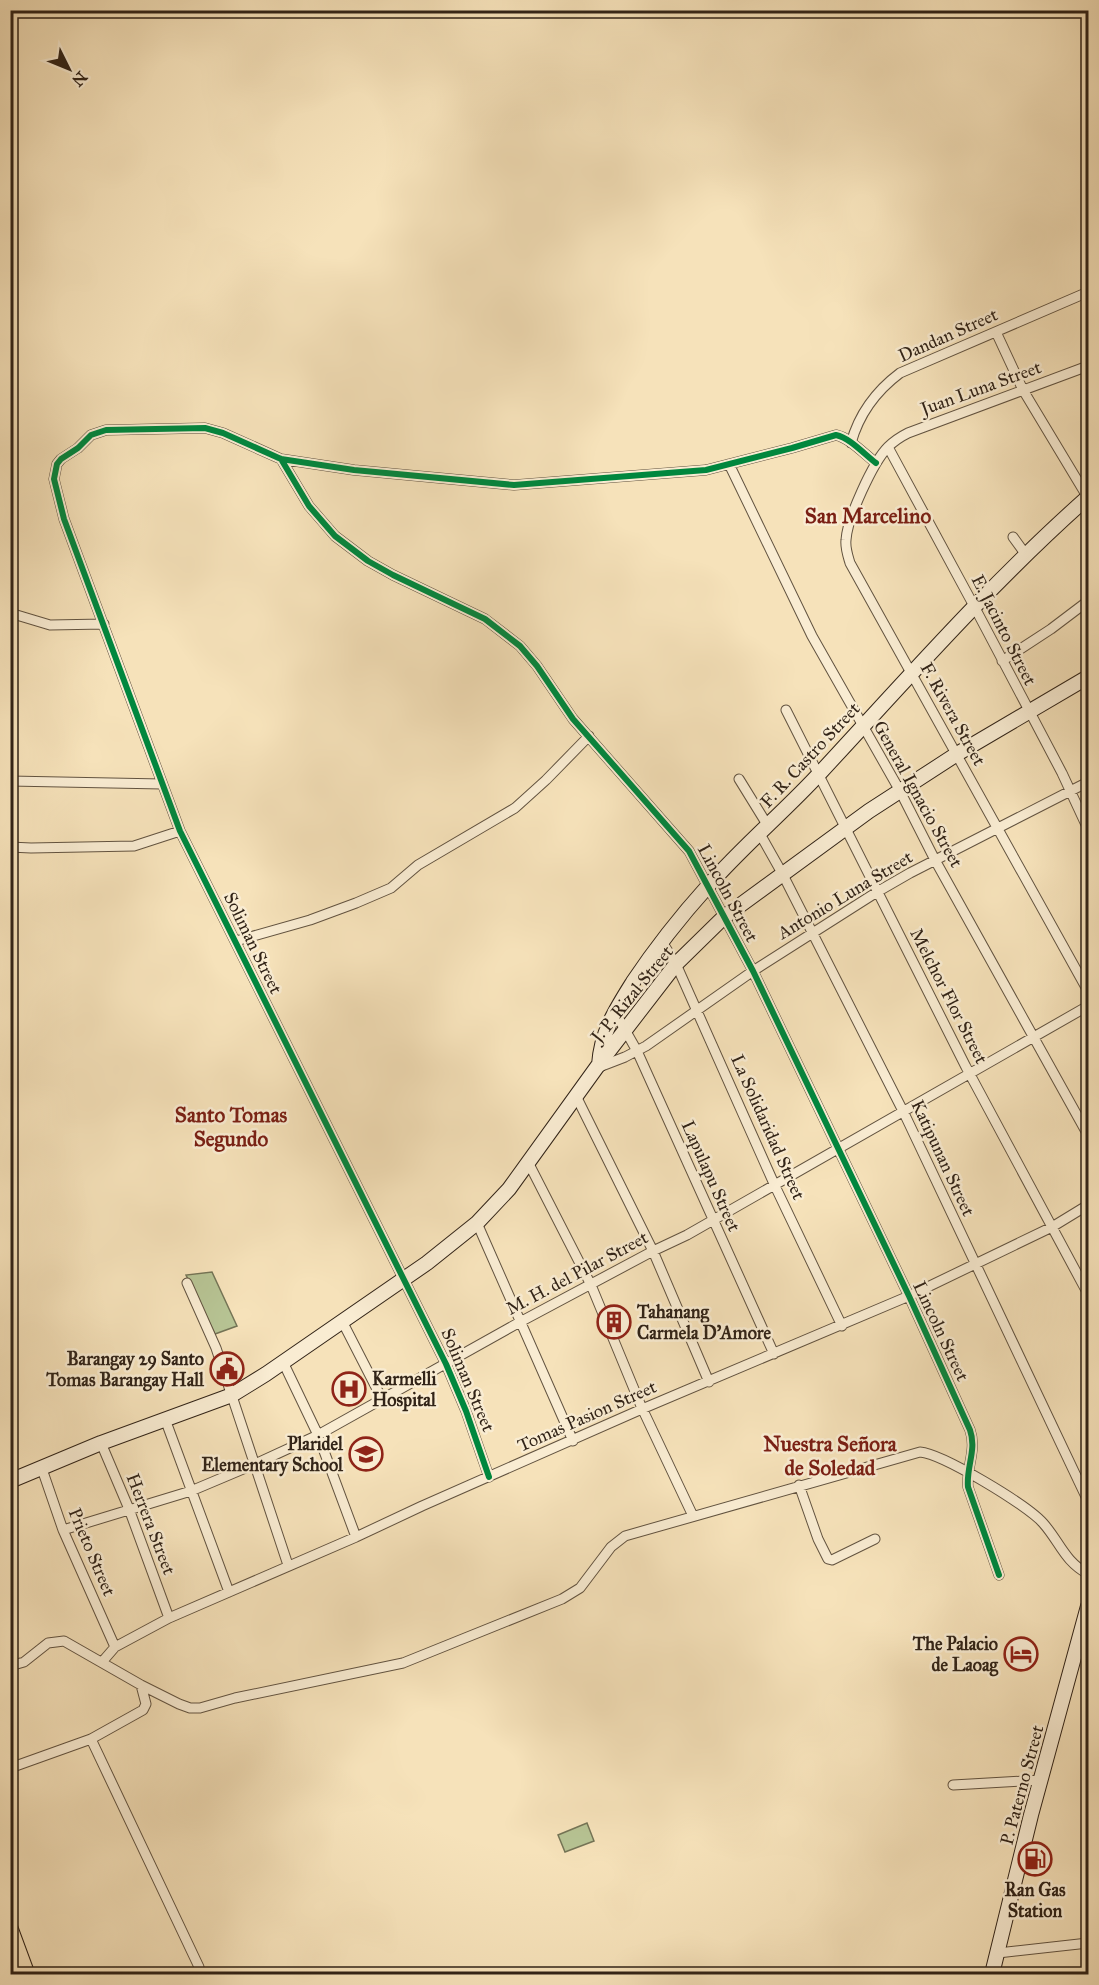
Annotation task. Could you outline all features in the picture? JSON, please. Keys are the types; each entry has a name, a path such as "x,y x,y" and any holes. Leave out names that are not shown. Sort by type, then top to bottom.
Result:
{"main road":[{"name":"F. R. Castro Street","path":"598,1066 601,1042 615,1012 662,942 708,885 819,775 911,672 974,606 1088,498"},
{"name":"J. P. Rizal Street","path":"10,1481 101,1443 231,1395 251,1384 404,1279 477,1223 509,1189 598,1066 676,964 724,917 782,873 900,791 957,754 1089,677"},
{"name":"P. Paterno Street","path":"992,1974 1041,1780 1089,1606"},
{"path":"10,1928 27,1974"},
{"path":"10,1964 15,1974"}],"street":[{"name":"Dandan Street","path":"851,443 855,427 864,411 900,373 1089,292"},
{"path":"996,332 1023,390 1088,498"},
{"name":"Juan Luna Street","path":"888,447 908,433 1089,366"},
{"name":"Soliman Street","path":"281,459 223,433 205,428 106,430 91,435 78,448 60,459 54,471 54,479 64,519 180,831 446,1364 489,1477"},
{"path":"281,459 354,470 514,485 686,473 792,448 829,436 841,436 876,463"},
{"name":"F. Rivera Street","path":"888,447 876,463 850,520 845,541 850,563 957,754 996,829 1089,991"},
{"name":"E. Jacinto Street","path":"888,447 1059,767 1089,829"},
{"name":"Lincoln Street","path":"281,459 309,506 335,536 368,561 393,576 485,619 513,639 537,666 573,719 689,851 753,971 909,1296 972,1436 973,1450 968,1487 999,1575"},
{"name":"General Ignacio Street","path":"729,464 812,636 1089,1135"},
{"path":"1012,537 1026,555"},
{"path":"1002,661 1052,629 1089,601"},
{"path":"11,610 50,625 104,624"},
{"name":"Melchor Flor Street","path":"786,710 971,1075 1089,1294"},
{"path":"236,941 310,920 391,888 418,865 515,808 589,736"},
{"name":"Katipunan Street","path":"739,779 782,873 904,1113 1089,1501"},
{"path":"10,781 162,784"},
{"name":"Antonio Luna Street","path":"598,1066 637,1051 753,971 877,892 1089,782"},
{"path":"10,847 134,846 180,831"},
{"name":"La Solidaridad Street","path":"662,942 676,964 842,1326"},
{"name":"M. H. del Pilar Street","path":"63,1530 191,1491 318,1435 520,1322 776,1186 1089,1006"},
{"name":"Lapulapu Street","path":"615,1012 637,1051 774,1354"},
{"path":"576,1096 653,1251 709,1382"},
{"path":"529,1164 591,1285 642,1409 693,1516"},
{"name":"Tomas Pasion Street","path":"102,1662 115,1647 169,1618 642,1409 909,1296 1052,1227 1089,1205"},
{"path":"477,1223 573,1441"},
{"path":"187,1283 216,1348 288,1565"},
{"path":"342,1321 382,1399"},
{"path":"283,1362 318,1435 356,1537"},
{"path":"165,1419 229,1592"},
{"name":"Herrera Street","path":"101,1443 129,1509 169,1618"},
{"path":"10,1666 24,1662 48,1643 56,1640 64,1641 179,1704 190,1708 200,1708 235,1698 403,1663 562,1599 580,1588 618,1540 625,1536 920,1452 937,1456 1032,1512 1045,1525 1073,1564 1089,1574"},
{"name":"Prieto Street","path":"42,1469 63,1530 115,1647"},
{"path":"800,1485 818,1539 828,1559 832,1560 875,1539"},
{"path":"10,1768 91,1739 146,1708 141,1685"},
{"path":"91,1739 199,1967"},
{"path":"953,1785 1041,1780"},
{"path":"998,1953 1089,1943"}],"green space":[{"path":"212,1272 237,1326 215,1334 186,1275"},
{"path":"587,1823 594,1841 565,1852 558,1835"}],"cycle path":[{"path":"489,1477 466,1411 446,1364 180,831 64,519 54,479 57,464 91,435 106,430 205,428 223,433 281,459 354,470 514,485 706,470 836,435 852,443 876,463"},
{"path":"281,459 309,506 335,536 368,561 393,575 485,619 520,646 537,666 573,719 689,851 753,971 909,1296 970,1430 972,1452 968,1487 999,1575"}],"place":[{"name":"Tahanang Carmela D'Amore","path":"614,1322"},
{"name":"Barangay 29 Santo Tomas Barangay Hall","path":"227,1369"},
{"name":"Karmelli Hospital","path":"349,1389"},
{"name":"Plaridel Elementary School","path":"366,1454"},
{"name":"The Palacio de Laoag","path":"1021,1654"},
{"name":"Ran Gas Station","path":"1035,1859"}],"district":[{"name":"San Marcelino","path":"868,516"},
{"name":"Santo Tomas Segundo","path":"231,1127"},
{"name":"Nuestra Señora de Soledad","path":"830,1456"}]}
